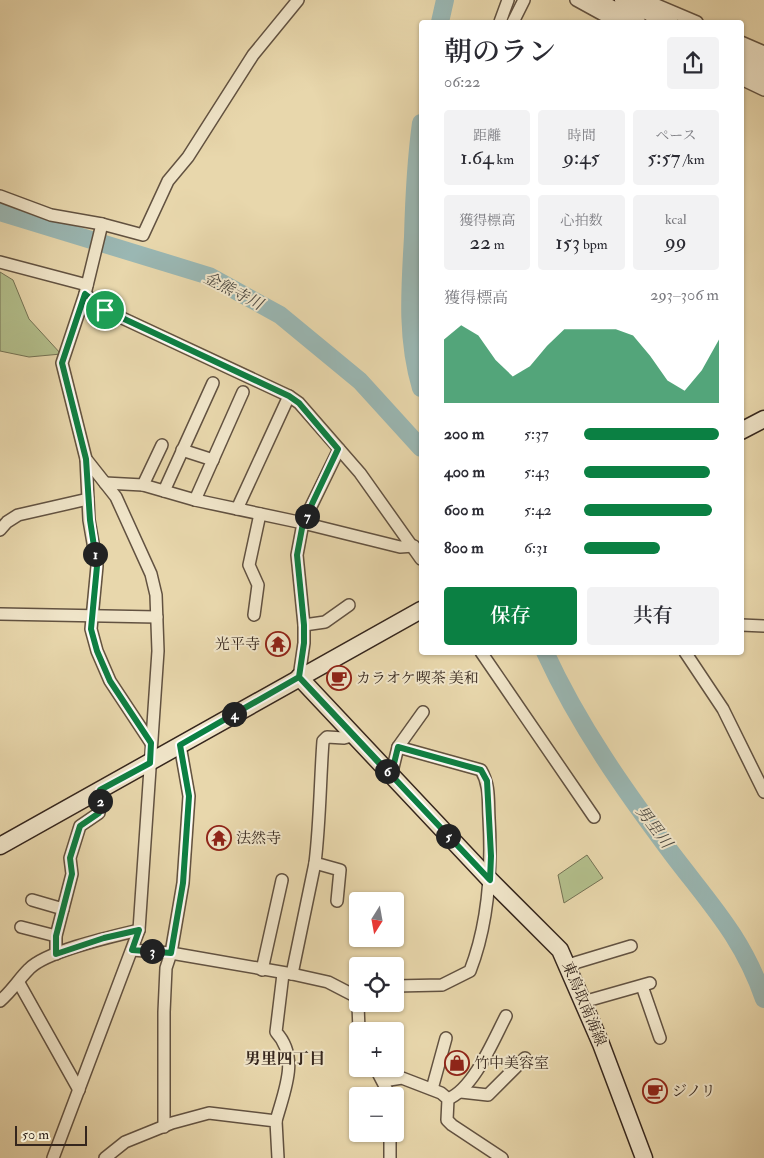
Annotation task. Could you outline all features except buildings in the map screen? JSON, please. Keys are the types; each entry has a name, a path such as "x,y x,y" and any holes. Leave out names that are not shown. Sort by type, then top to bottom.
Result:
{"main road":[{"path":"595,0 633,20"},
{"path":"623,0 665,20"},
{"path":"744,54 764,63"},
{"path":"744,69 764,78"},
{"path":"744,430 764,419"},
{"path":"0,846 419,611"},
{"name":"東鳥取南海線","path":"299,677 352,736 560,950 584,1002 644,1158"}],"street":[{"path":"0,196 51,215 101,228 143,235 168,181 188,157 254,55 298,0"},
{"path":"501,20 508,0"},
{"path":"514,20 524,0"},
{"path":"576,0 612,20"},
{"path":"645,0 692,20"},
{"path":"744,43 764,52"},
{"path":"744,80 764,90"},
{"path":"101,228 87,287 62,363 86,459 88,499 97,573 91,629 97,651 110,681 151,743"},
{"path":"0,262 87,287 105,310 289,396 299,403 360,473 419,555"},
{"path":"164,491 213,383"},
{"path":"195,500 243,392"},
{"path":"237,509 289,396"},
{"path":"143,485 162,445"},
{"path":"299,677 304,643 304,625 297,555 303,523 338,449"},
{"path":"182,450 212,460"},
{"path":"53,1158 139,930 158,651 156,595 151,574 116,497 86,459"},
{"path":"105,483 143,485 195,500 303,523 400,547 414,546"},
{"path":"0,530 18,515 88,499"},
{"path":"254,615 258,585 249,565 260,514"},
{"path":"304,625 325,622 349,605"},
{"path":"0,614 158,617"},
{"path":"744,625 764,626"},
{"path":"483,655 594,817"},
{"path":"687,655 723,709 764,792"},
{"path":"391,776 398,747 423,712"},
{"path":"278,1158 276,1121 289,1074 289,1054 285,1042 276,1032 287,974 315,863 321,807 320,787 323,741 328,737 344,738 352,736"},
{"path":"164,1127 166,968 171,953 183,883 189,796 180,745"},
{"path":"398,747 481,770 487,781 491,856 490,880 479,947 470,971 442,986 404,986"},
{"path":"56,954 56,936 72,874 70,858 80,826 99,813 100,790"},
{"path":"315,863 340,870 337,902"},
{"path":"262,970 282,880"},
{"path":"32,900 63,909"},
{"path":"21,928 56,936"},
{"path":"0,1001 19,983 29,968 56,954 104,938 139,930"},
{"path":"568,965 631,946"},
{"path":"132,950 171,953 328,982 349,993"},
{"path":"19,983 79,1090"},
{"path":"584,1002 646,984 660,1038"},
{"path":"448,1099 461,1092 485,1058 506,1016"},
{"path":"432,1089 446,1038"},
{"path":"461,1092 488,1095 525,1058"},
{"path":"381,1077 386,1087"},
{"path":"383,1081 402,1078 441,1093 448,1099"},
{"path":"448,1099 447,1120 485,1153 502,1158"},
{"path":"105,1158 125,1142 208,1113 276,1121"},
{"path":"390,1142 390,1158"}],"green space":[{"path":"0,272 13,280 29,319 61,354 29,357 0,351"},
{"path":"587,855 603,878 564,903 558,875"}],"waterway":[{"name":"男里川","path":"440,20 445,0"},
{"name":"男里川","path":"419,142 410,313 413,351 419,381"},
{"name":"金熊寺川","path":"0,212 209,276 280,315 360,381 419,446"},
{"name":"男里川","path":"546,655 573,706 604,757 638,807 713,906 736,940 756,977 764,999"}],"place":[{"name":"光平寺","path":"278,644"},
{"name":"カラオケ喫茶 美和","path":"339,678"},
{"name":"法然寺","path":"219,838"},
{"name":"竹中美容室","path":"457,1063"},
{"name":"ジノリ","path":"655,1091"}],"district":[{"name":"男里四丁目","path":"285,1059"}],"route":[{"path":"105,310 85,294 62,363 86,459 90,520 98,580 91,629 97,651 110,681 151,743 150,763 100,790 99,813 84,821 80,826 70,858 72,874 56,936 56,954 104,938 139,930 132,950 171,953 183,883 189,796 180,745 299,677 352,736 490,880 491,856 487,781 481,770 398,747 391,776 299,677 304,643 304,625 297,555 303,523 338,449 299,403 289,396 105,310"}]}
